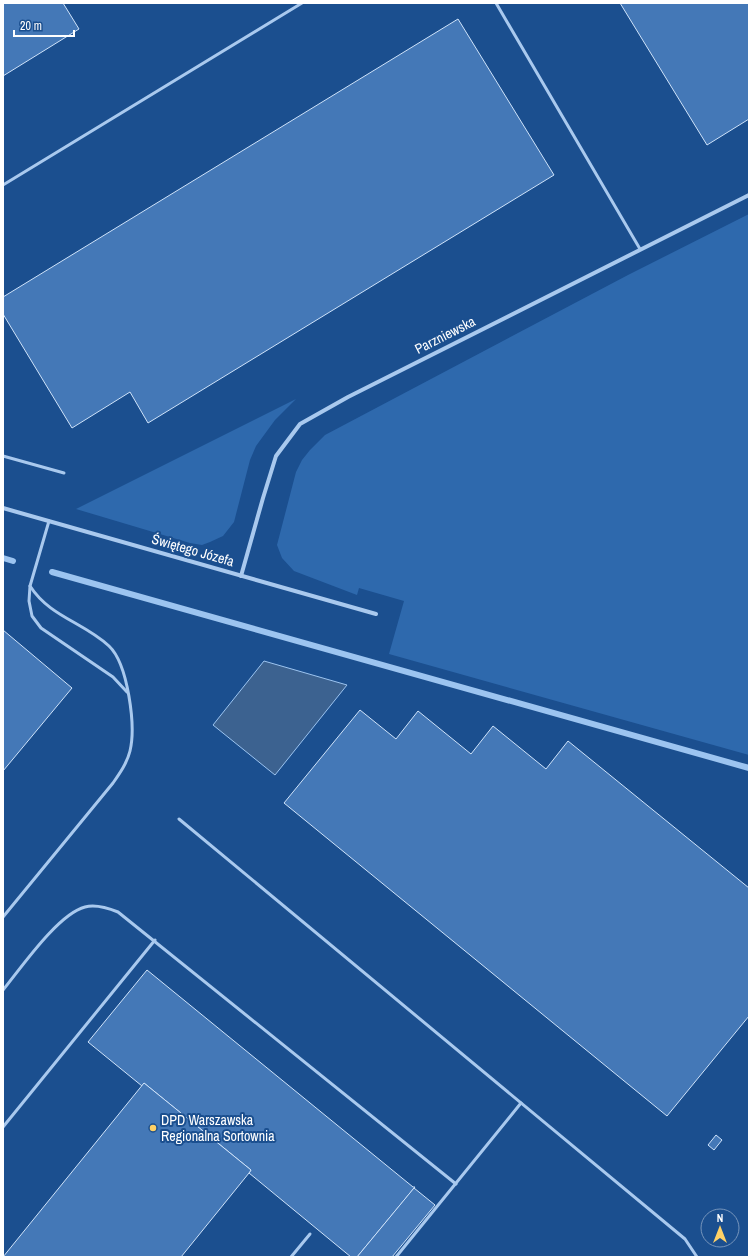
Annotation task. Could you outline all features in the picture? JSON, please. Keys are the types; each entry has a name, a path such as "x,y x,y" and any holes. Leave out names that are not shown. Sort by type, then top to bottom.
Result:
{"street":[{"name":"Parzniewska","path":"241,576 276,456 300,424 348,397 749,194"},
{"name":"Świętego Józefa","path":"3,508 376,614"}],"lane":[{"path":"3,185 302,3"},
{"path":"496,3 640,249"},
{"path":"3,456 64,473"},
{"path":"49,521 30,586 29,601 32,616 41,628 113,677 128,694"},
{"path":"3,916 113,783 124,766 130,752 132,735 128,694 124,673 110,648 98,637 47,606 37,597 30,586"},
{"path":"179,820 685,1239 697,1257"},
{"path":"3,990 52,930 67,917 85,907 102,906 118,912 155,940 456,1184"},
{"path":"3,1127 155,940"},
{"path":"396,1257 521,1103"},
{"path":"291,1257 310,1234"}],"shaded area":[{"path":"749,214 749,755 389,654 404,601 359,588 357,595 294,571 282,558 277,545 296,472 302,460 325,435 628,275"},
{"path":"296,399 275,420 256,446 250,460 234,522 223,536 202,545 190,543 76,509"},
{"path":"264,661 347,685 275,775 213,725"}],"building":[{"path":"3,3 63,3 79,29 3,76"},
{"path":"620,3 749,3 749,119 707,145"},
{"path":"458,19 554,175 148,423 130,392 72,428 3,314 3,297"},
{"path":"3,630 72,688 3,771"},
{"path":"360,710 396,739 418,711 471,754 493,726 546,769 568,741 749,888 749,1016 667,1116 284,803"},
{"path":"147,970 413,1187 415,1187 357,1257 351,1257 249,1173 251,1170 144,1083 142,1086 88,1042"},
{"name":"DPD Warszawska Regionalna Sortownia","path":"144,1083 251,1170 181,1257 3,1257"},
{"path":"716,1135 722,1140 714,1150 708,1145"},
{"path":"414,1188 435,1205 392,1257 357,1257"}],"waterway":[{"path":"3,558 13,561"},
{"path":"52,572 749,768"}],"place":[{"name":"DPD Warszawska Regionalna Sortownia","path":"153,1128"}]}
